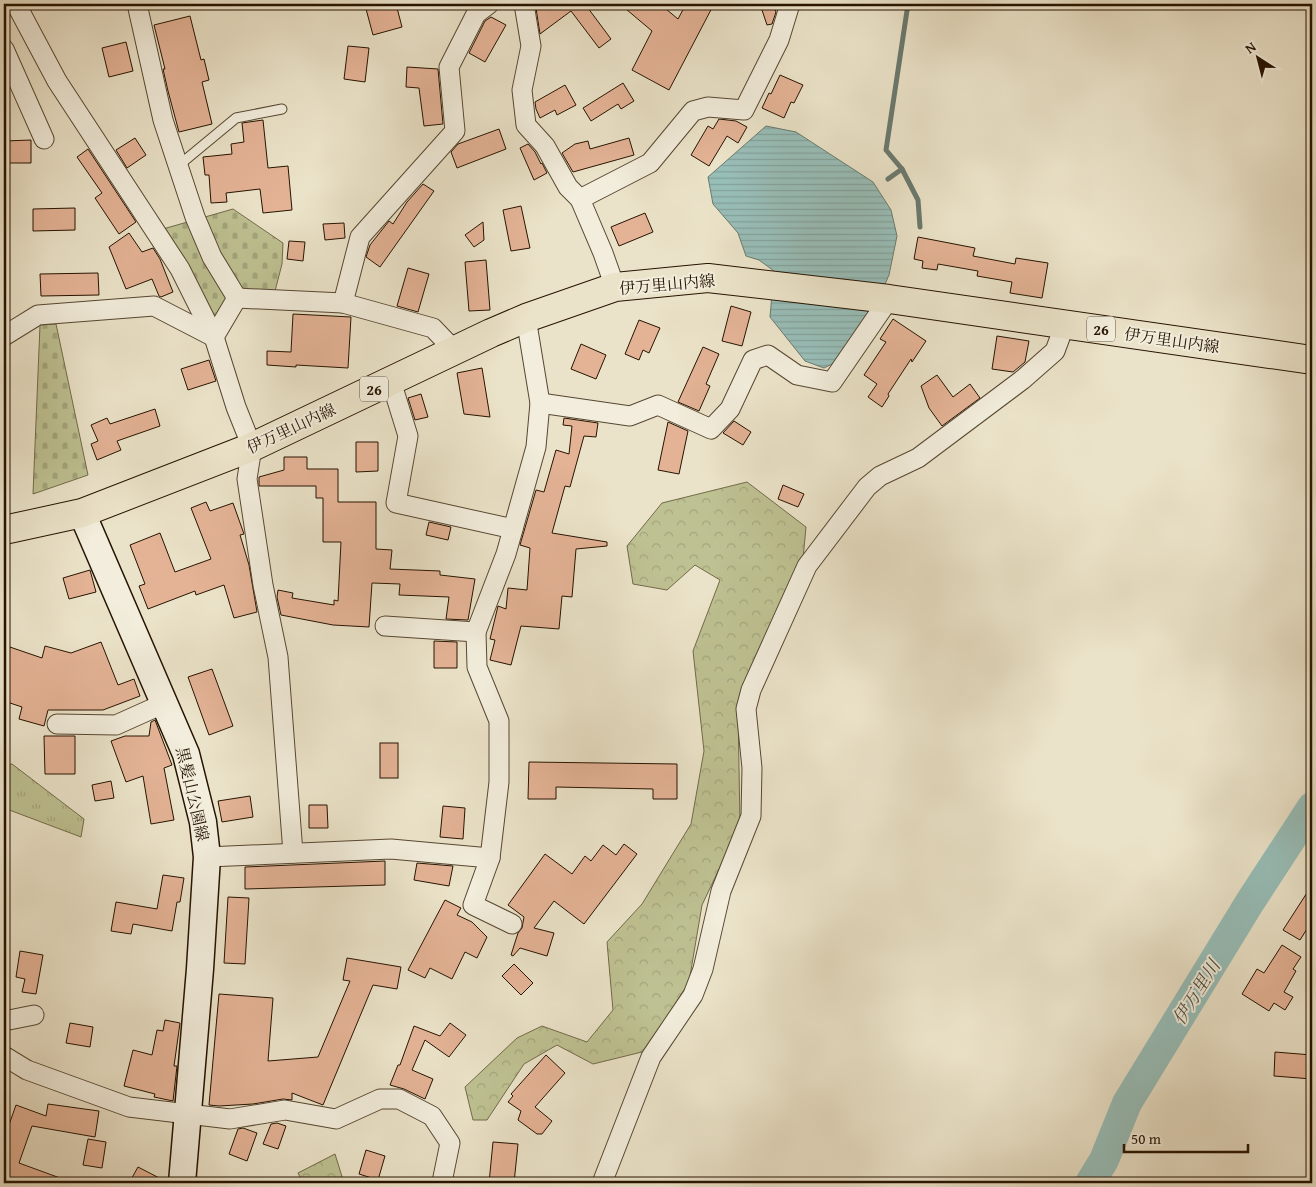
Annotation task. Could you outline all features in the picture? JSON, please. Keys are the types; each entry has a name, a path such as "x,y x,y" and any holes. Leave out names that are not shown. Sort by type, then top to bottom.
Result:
{"main road":[{"name":"伊万里山内線","path":"4,530 82,513 252,447 454,350 526,318 615,287 708,278 750,282 889,299 1312,360"},
{"name":"黒髪山公園線","path":"82,513 186,754 203,822 207,857 189,1114 182,1183"}],"street":[{"path":"16,4 57,81 180,269 214,337 236,407 252,447 247,479 263,585 278,657 293,854"},
{"path":"137,4 163,120 195,217 212,257 237,298"},
{"path":"343,303 360,237 455,131 449,66 476,14 489,4"},
{"path":"524,4 531,46 522,90 526,125 545,146 568,187 580,199 615,287"},
{"path":"580,199 650,163 693,111 708,107 744,110 779,40 790,4"},
{"path":"4,49 44,139"},
{"path":"214,337 237,298"},
{"path":"237,298 343,303 433,328 454,350"},
{"path":"540,403 630,416 658,405 711,429 730,409 753,360 768,355 797,375 832,382 889,299"},
{"path":"4,336 38,315 154,306 214,337"},
{"path":"512,924 473,905 490,858 499,782 499,721 477,666 476,632 506,554 536,446 540,403 526,318"},
{"path":"602,1183 651,1057 693,995 703,969 721,891 751,816 752,768 746,709 751,690 807,566 867,487 880,476 918,458 1022,380 1055,351 1065,324"},
{"path":"391,380 408,436 396,503 513,529"},
{"path":"385,626 476,632"},
{"path":"57,724 116,725 165,702"},
{"path":"207,857 391,849 490,858"},
{"path":"4,1021 34,1015"},
{"path":"4,1056 27,1070 129,1106 230,1119 285,1110 336,1119 380,1099 399,1100 432,1116 450,1143 442,1182 444,1183"}],"lane":[{"path":"178,166 236,118 282,109"}],"green space":[{"path":"233,209 283,243 282,264 274,295 214,318 163,229"},
{"path":"56,324 88,475 33,494 40,325"},
{"path":"747,482 806,527 803,559 738,708 740,825 702,905 689,982 646,1051 593,1064 557,1045 524,1064 487,1120 473,1120 465,1087 517,1038 542,1026 587,1042 613,1010 607,942 642,904 691,824 704,751 693,651 720,580 695,565 667,590 633,584 627,546 662,503"},
{"path":"12,764 84,819 81,837 4,808 4,765"},
{"path":"335,1154 344,1183 303,1183 298,1173"}],"water":[{"path":"766,126 796,132 873,182 891,210 897,236 889,275 872,314 838,361 824,368 805,361 770,317 774,271 759,260 746,256 738,233 713,204 708,177"}],"building":[{"path":"384,4 396,4 402,27 373,35 366,9"},
{"path":"542,4 585,4 611,39 599,48 571,11 540,34 536,8"},
{"path":"620,4 660,4 678,19 686,4 714,4 669,90 632,70 652,31"},
{"path":"760,4 773,4 776,12 772,24 767,25"},
{"path":"190,16 201,60 204,59 209,80 202,82 212,124 179,132 154,25"},
{"path":"491,17 506,25 485,62 469,53 485,21"},
{"path":"126,42 133,71 109,77 102,48"},
{"path":"348,46 369,48 365,82 344,79"},
{"path":"407,67 438,69 443,124 424,126 419,88 406,87"},
{"path":"780,75 803,85 794,103 791,102 784,118 762,108"},
{"path":"623,83 634,101 621,109 618,104 591,121 583,108"},
{"path":"565,85 576,105 557,115 555,110 540,118 535,102"},
{"path":"719,119 736,121 747,127 738,143 727,136 709,166 691,155 708,126 713,129"},
{"path":"263,120 268,168 288,166 292,210 263,213 260,189 226,193 227,202 211,203 209,175 205,175 203,157 232,154 231,144 244,142 242,123"},
{"path":"499,129 506,149 457,168 451,152 458,144"},
{"path":"135,138 146,155 127,168 116,150"},
{"path":"629,138 634,155 573,172 562,153 575,144 588,141 590,149"},
{"path":"31,140 31,163 4,163 4,141"},
{"path":"528,144 547,173 534,180 520,148"},
{"path":"88,149 136,222 119,234 95,198 102,193 77,157"},
{"path":"423,184 434,191 380,267 366,257 370,245 389,221 393,224 407,202"},
{"path":"521,206 530,248 511,251 503,210"},
{"path":"75,208 75,230 33,231 33,209"},
{"path":"645,213 653,232 619,246 611,227"},
{"path":"483,222 484,240 474,247 465,235"},
{"path":"344,223 345,238 325,240 323,224"},
{"path":"129,233 142,252 153,248 160,259 173,292 161,297 159,296 152,279 126,289 109,247"},
{"path":"918,237 975,248 973,256 1015,264 1016,258 1048,263 1042,298 1010,293 1012,282 977,276 978,271 938,264 937,270 922,268 923,261 914,259"},
{"path":"289,241 305,242 303,261 287,259"},
{"path":"486,260 490,310 469,311 465,262"},
{"path":"408,268 429,274 418,312 397,306"},
{"path":"98,273 99,295 41,296 40,274"},
{"path":"731,306 751,312 742,346 722,341"},
{"path":"293,314 351,317 348,368 267,365 267,351 291,352"},
{"path":"893,319 926,341 912,362 911,359 888,394 889,396 882,407 868,397 877,384 864,375 886,342 880,339"},
{"path":"639,320 660,328 649,353 643,350 639,360 625,354"},
{"path":"997,336 1029,341 1025,362 1013,372 992,369"},
{"path":"581,344 606,355 596,379 571,369"},
{"path":"703,347 719,354 706,384 710,386 699,411 678,402"},
{"path":"209,360 216,381 188,390 181,369"},
{"path":"482,368 490,417 464,414 457,373"},
{"path":"937,375 953,397 970,384 980,398 942,426 929,408 921,386"},
{"path":"421,394 428,417 415,420 408,398"},
{"path":"155,409 160,426 117,441 121,450 97,460 91,444 98,441 91,425 107,418 110,424"},
{"path":"564,418 598,423 596,437 584,436 570,487 565,486 552,533 607,542 607,546 576,549 572,597 562,596 559,629 521,626 511,665 490,660 495,640 490,639 498,606 506,609 508,588 527,590 530,548 520,545 536,490 544,492 556,450 569,454 572,426 563,425"},
{"path":"734,421 751,432 743,445 723,433"},
{"path":"668,422 688,431 679,474 658,470"},
{"path":"356,442 378,442 378,471 356,472"},
{"path":"284,457 307,457 307,469 338,469 338,502 376,502 376,549 392,550 390,569 440,571 440,575 475,579 468,620 446,619 449,597 399,595 400,584 372,583 369,627 333,625 281,615 277,597 278,590 293,593 292,598 334,605 334,600 338,601 341,542 323,542 323,498 316,498 316,486 259,486 259,477 284,470"},
{"path":"783,485 804,494 798,507 778,499"},
{"path":"206,502 210,511 233,503 244,534 240,535 249,565 257,612 234,618 224,585 196,595 195,591 148,609 139,586 145,584 130,545 160,533 175,572 211,559 191,508"},
{"path":"429,522 451,527 448,540 426,535"},
{"path":"90,570 96,592 69,599 63,578"},
{"path":"434,641 457,642 457,668 434,668"},
{"path":"101,642 118,685 134,679 140,696 103,710 48,710 44,726 19,719 22,707 4,701 4,645 42,658 45,646 71,653"},
{"path":"212,669 233,726 209,735 188,677"},
{"path":"155,720 172,765 164,768 174,820 151,824 143,776 126,782 111,741 125,736 149,736 151,722"},
{"path":"44,736 75,736 75,774 45,774"},
{"path":"380,743 398,743 398,778 380,778"},
{"path":"529,762 677,764 677,799 653,799 653,789 556,787 556,799 528,799"},
{"path":"111,781 114,798 95,801 92,785"},
{"path":"250,796 253,817 222,822 218,801"},
{"path":"309,805 327,805 328,828 309,828"},
{"path":"443,806 465,808 463,839 440,837"},
{"path":"624,844 637,854 584,924 554,901 534,928 554,933 547,956 520,948 513,956 511,955 518,933 522,928 524,917 508,905 545,854 572,874 585,856 591,861 603,845 616,855"},
{"path":"385,861 385,885 245,889 245,867"},
{"path":"417,863 453,866 449,886 414,880"},
{"path":"163,875 184,878 180,902 177,902 172,931 133,924 131,934 111,931 116,902 157,909"},
{"path":"1312,885 1312,921 1300,940 1283,930"},
{"path":"228,897 249,898 245,964 224,963"},
{"path":"445,900 461,908 457,915 472,922 487,937 477,958 465,952 452,979 430,968 425,978 408,970"},
{"path":"1282,945 1301,957 1293,969 1296,971 1284,992 1293,997 1285,1010 1274,1003 1269,1011 1242,994 1257,969 1264,973"},
{"path":"20,951 43,955 36,994 22,992 25,979 16,977"},
{"path":"347,958 401,967 397,989 373,985 323,1105 292,1093 292,1100 283,1099 253,1104 209,1105 219,994 273,998 268,1061 318,1057 350,981 343,980"},
{"path":"514,964 533,983 521,995 502,976"},
{"path":"165,1020 180,1023 174,1066 177,1066 173,1101 154,1097 155,1094 124,1086 133,1050 152,1055 157,1030 163,1031"},
{"path":"70,1023 93,1027 90,1047 66,1043"},
{"path":"450,1023 466,1035 449,1057 425,1040 412,1070 433,1079 425,1099 390,1085 398,1065 400,1065 414,1026 440,1036"},
{"path":"1275,1052 1312,1055 1312,1079 1274,1076"},
{"path":"546,1055 565,1073 535,1107 552,1121 542,1134 537,1134 518,1120 521,1111 508,1102 513,1096 511,1094"},
{"path":"48,1104 99,1111 95,1137 32,1126 19,1163 71,1183 20,1183 4,1177 4,1139 16,1105 46,1116"},
{"path":"277,1123 286,1126 278,1149 263,1144 271,1124"},
{"path":"243,1128 257,1133 247,1161 229,1154 238,1129"},
{"path":"88,1139 106,1142 102,1168 83,1165"},
{"path":"493,1142 518,1144 514,1183 489,1183"},
{"path":"366,1150 385,1156 378,1180 359,1174"},
{"path":"138,1167 167,1182 167,1183 129,1183"}],"waterway":[{"path":"908,4 886,150 902,169 918,200 920,227"},
{"path":"888,179 902,169"},
{"name":"伊万里川","path":"1090,1183 1104,1160 1127,1103 1250,902 1312,807"}]}
